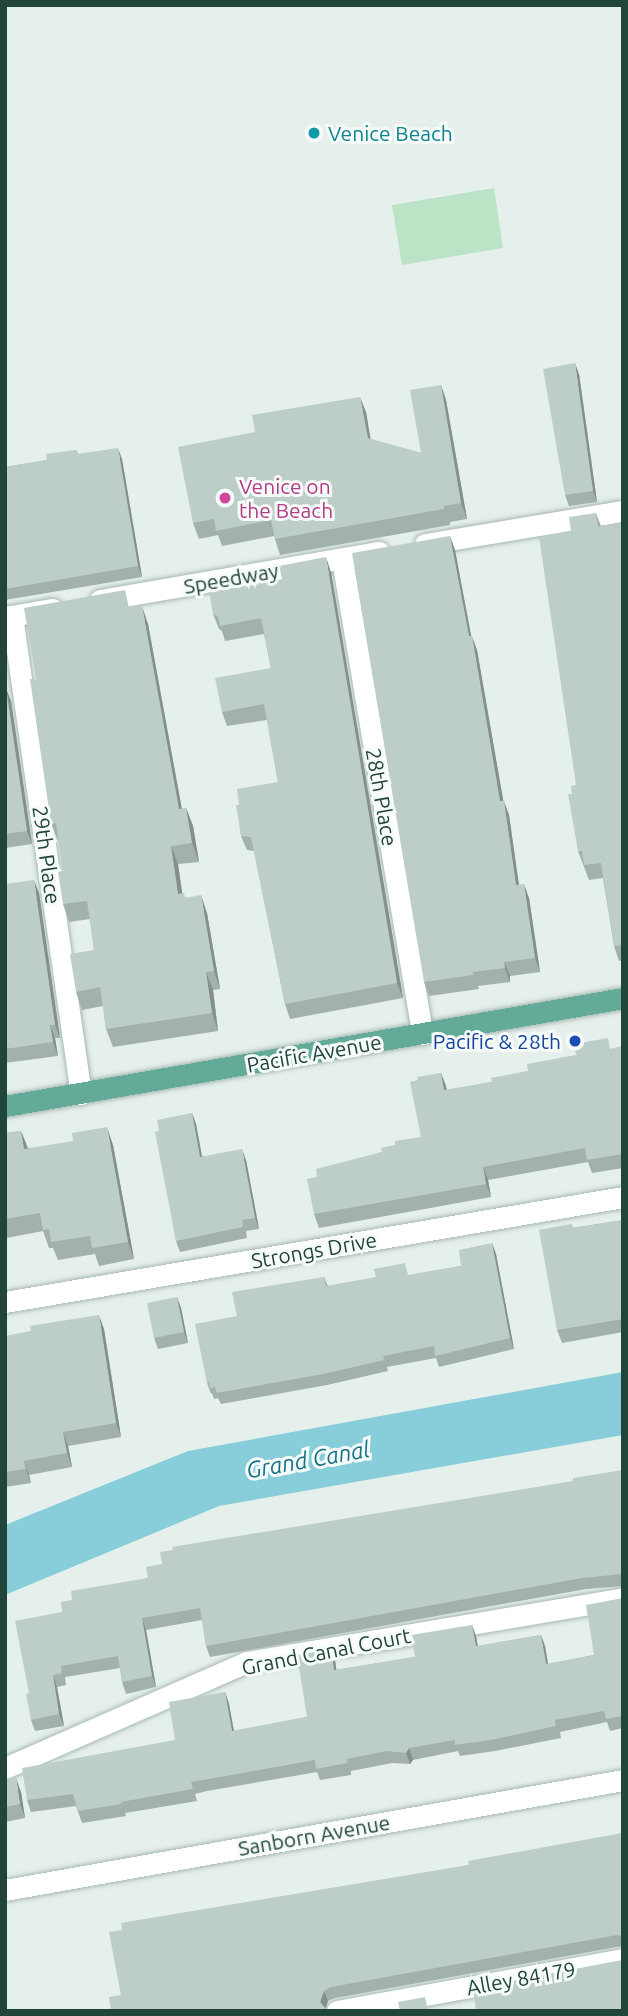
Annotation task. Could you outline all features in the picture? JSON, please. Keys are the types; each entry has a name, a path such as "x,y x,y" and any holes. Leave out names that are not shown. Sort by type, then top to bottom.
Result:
{"main road":[{"name":"Pacific Avenue","path":"5,1106 623,998"}],"street":[{"name":"Speedway","path":"9,616 623,511"},
{"name":"28th Place","path":"342,559 422,1034"},
{"name":"29th Place","path":"9,616 81,1094"},
{"name":"Strongs Drive","path":"5,1302 623,1197"},
{"name":"Grand Canal Court","path":"5,1768 246,1662 623,1598"},
{"name":"Sanborn Avenue","path":"5,1890 623,1780"},
{"name":"Alley 84179","path":"337,2011 623,1959"}],"green space":[{"path":"494,188 503,248 402,265 392,205"}],"water":[{"name":"Grand Canal","path":"623,1372 623,1435 219,1506 5,1595 5,1525 188,1451"}],"building":[{"path":"575,363 593,491 565,495 543,369"},
{"path":"441,385 461,503 444,506 444,509 275,539 271,520 216,531 214,519 193,523 178,447 255,432 252,415 360,397 368,438 421,453 410,390"},
{"path":"118,448 138,566 5,589 5,467 47,460 46,454 76,450 77,454"},
{"path":"596,513 598,527 623,522 623,945 614,946 601,863 584,865 582,851 578,851 568,794 572,794 571,786 576,785 539,537 571,531 569,517"},
{"path":"450,536 469,636 472,636 500,801 504,801 516,885 524,884 535,958 504,962 505,968 473,972 473,975 424,982 352,553"},
{"path":"326,557 397,983 285,1004 251,837 241,836 236,805 239,805 237,789 278,782 264,704 222,712 215,678 271,668 261,618 220,626 218,617 213,614 209,592 282,579 279,566"},
{"path":"125,590 129,608 142,606 179,809 186,808 192,843 171,846 178,894 184,893 185,898 201,895 214,971 206,972 212,1013 106,1029 100,987 76,992 70,954 94,950 87,901 63,904 58,872 63,871 56,823 51,824 30,679 36,679 24,608"},
{"path":"5,688 27,831 5,834"},
{"path":"34,880 55,1025 50,1025 53,1042 5,1049 5,884"},
{"path":"608,1038 610,1049 623,1046 623,1154 587,1160 585,1148 483,1167 486,1184 314,1214 307,1179 317,1177 316,1169 382,1152 381,1148 395,1145 395,1141 421,1137 410,1082 418,1080 417,1077 441,1073 444,1090 492,1082 491,1078 528,1071 527,1064 576,1055 574,1044"},
{"path":"192,1113 200,1157 242,1149 255,1218 242,1220 243,1227 176,1241 155,1132 159,1131 157,1120"},
{"path":"107,1127 128,1242 92,1248 90,1236 51,1242 49,1229 43,1230 40,1213 5,1219 5,1133 21,1131 24,1149 73,1141 72,1133"},
{"path":"623,1220 623,1319 557,1330 539,1230 571,1224 572,1228"},
{"path":"492,1243 510,1338 435,1356 434,1346 383,1356 384,1360 323,1374 217,1393 215,1387 210,1388 209,1382 207,1383 195,1324 237,1316 232,1292 324,1277 326,1286 376,1277 374,1269 405,1263 408,1275 461,1266 459,1250"},
{"path":"177,1297 184,1332 154,1338 147,1303"},
{"path":"99,1315 116,1423 63,1432 67,1453 24,1461 26,1469 5,1472 5,1336 31,1331 30,1326"},
{"path":"623,1470 623,1574 582,1578 206,1646 200,1608 142,1618 152,1676 122,1682 118,1656 61,1666 62,1673 53,1675 59,1714 31,1720 26,1694 29,1693 15,1621 62,1612 61,1602 72,1600 71,1591 148,1578 146,1567 162,1564 160,1552 173,1550 172,1547 573,1481 573,1478"},
{"path":"623,1598 623,1716 606,1719 604,1711 555,1720 556,1726 491,1740 455,1745 455,1740 409,1748 406,1753 387,1751 316,1769 315,1760 191,1782 193,1789 78,1811 73,1794 27,1800 22,1768 175,1740 169,1702 225,1692 232,1731 307,1717 297,1655 331,1649 334,1670 415,1657 411,1635 472,1625 476,1646 541,1635 546,1664 594,1655 586,1605"},
{"path":"16,1778 20,1804 5,1807 5,1779"},
{"path":"623,1833 623,1936 331,1987 324,1991 320,2002 328,2011 111,2011 109,1997 121,1995 109,1932 122,1930 121,1923 469,1865 468,1861"},
{"path":"623,1960 623,2011 476,2011 473,1988"},
{"path":"425,1997 428,2011 400,2011 398,2002"}],"place":[{"name":"Venice Beach","path":"314,133"},
{"name":"Venice on the Beach","path":"225,498"},
{"name":"Pacific & 28th","path":"575,1041"}]}
